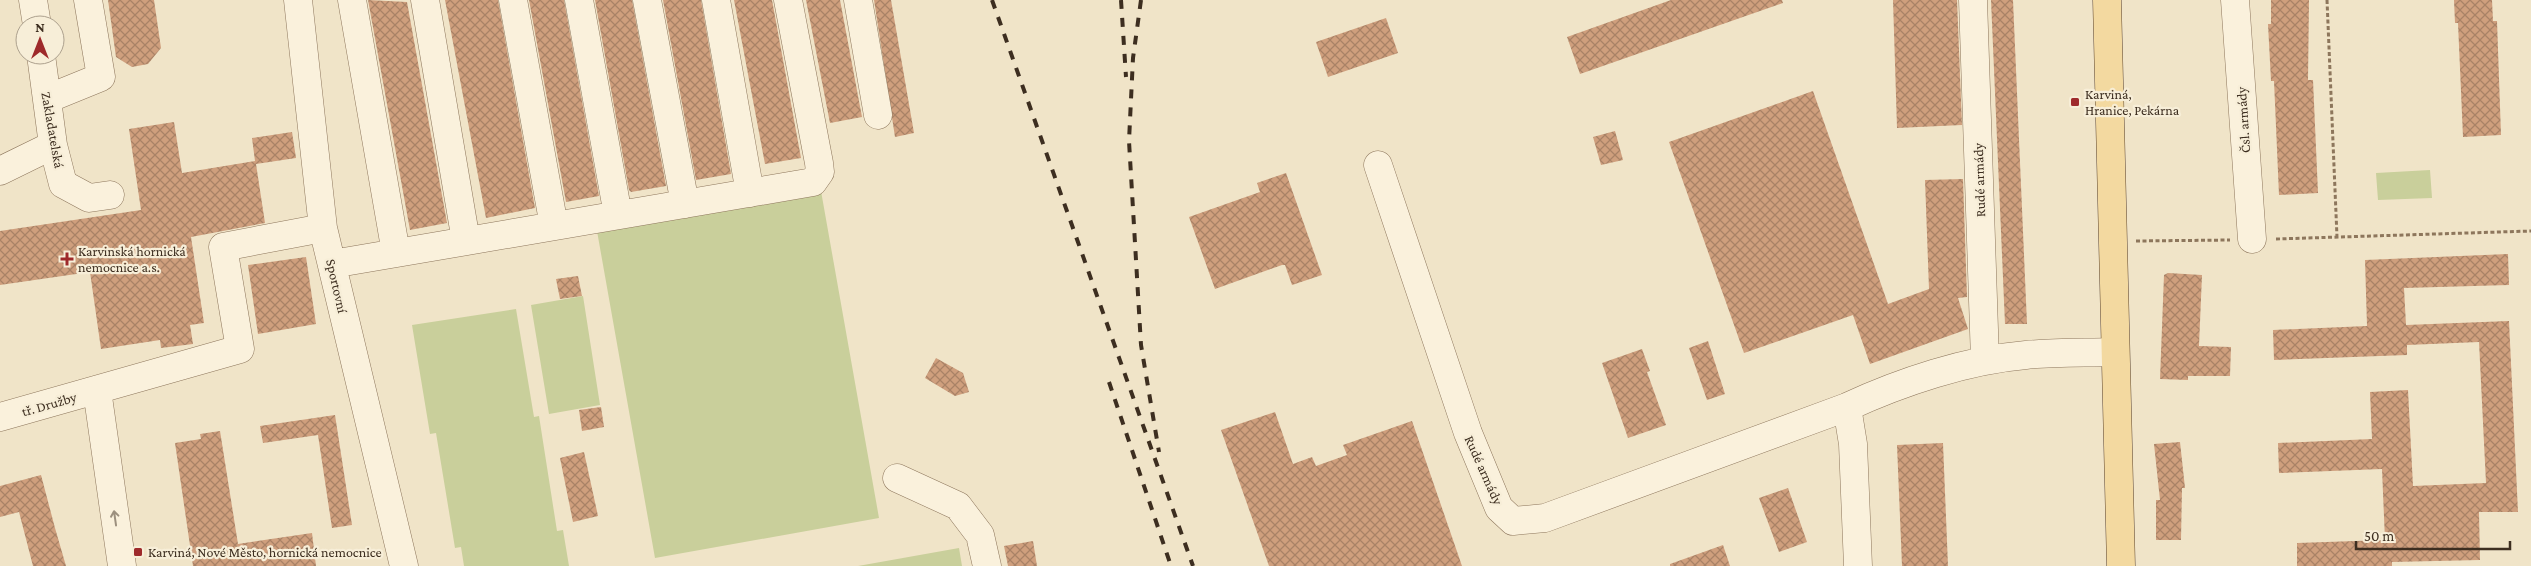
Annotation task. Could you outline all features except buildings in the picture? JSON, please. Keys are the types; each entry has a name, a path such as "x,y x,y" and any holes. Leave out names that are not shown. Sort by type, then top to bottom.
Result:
{"main road":[{"path":"2107,0 2114,352 2121,566"}],"street":[{"path":"33,0 35,15"},
{"path":"47,99 101,77 88,0"},
{"name":"Sportovní","path":"298,0 323,228 404,566"},
{"path":"352,0 396,254"},
{"path":"425,0 466,242"},
{"path":"513,0 554,226"},
{"path":"579,0 618,216"},
{"path":"647,0 685,204"},
{"path":"716,0 750,192"},
{"path":"332,264 813,182 820,172 788,0"},
{"path":"858,0 878,115"},
{"name":"Rudé armády","path":"1973,0 1985,360"},
{"name":"Čsl. armády","path":"2235,0 2252,239"},
{"name":"Zakladatelská","path":"42,65 53,145 63,184 89,198 110,194"},
{"path":"0,171 53,145"},
{"name":"Rudé armády","path":"1378,166 1468,433 1499,508 1513,520 1545,518 1847,406 1884,390 1985,360 2027,354 2114,352"},
{"name":"tř. Družby","path":"0,417 240,349 223,247 323,228"},
{"path":"98,390 122,566"},
{"path":"1847,406 1853,444 1858,566"},
{"path":"897,478 958,506 980,535 987,566"}],"path":[{"path":"2327,0 2337,237"},
{"path":"2113,242 2531,231"}],"green space":[{"path":"2430,170 2432,198 2378,200 2376,173"},
{"path":"821,191 879,518 655,558 597,231"},
{"path":"583,296 600,405 549,414 531,305"},
{"path":"516,309 534,417 539,416 557,531 563,530 569,566 464,566 461,547 455,548 436,433 430,434 412,325"},
{"path":"959,548 962,566 858,566"}],"railway":[{"path":"992,0 1193,566"},
{"path":"1121,0 1126,77"},
{"path":"1141,0 1133,58 1129,141 1141,345 1159,452"},
{"path":"1109,382 1171,566"}],"place":[{"name":"Karviná, Hranice, Pekárna","path":"2075,102"},
{"name":"Karvinská hornická nemocnice a.s.","path":"67,259"},
{"name":"Karviná, Nové Město, hornická nemocnice","path":"138,552"}]}
